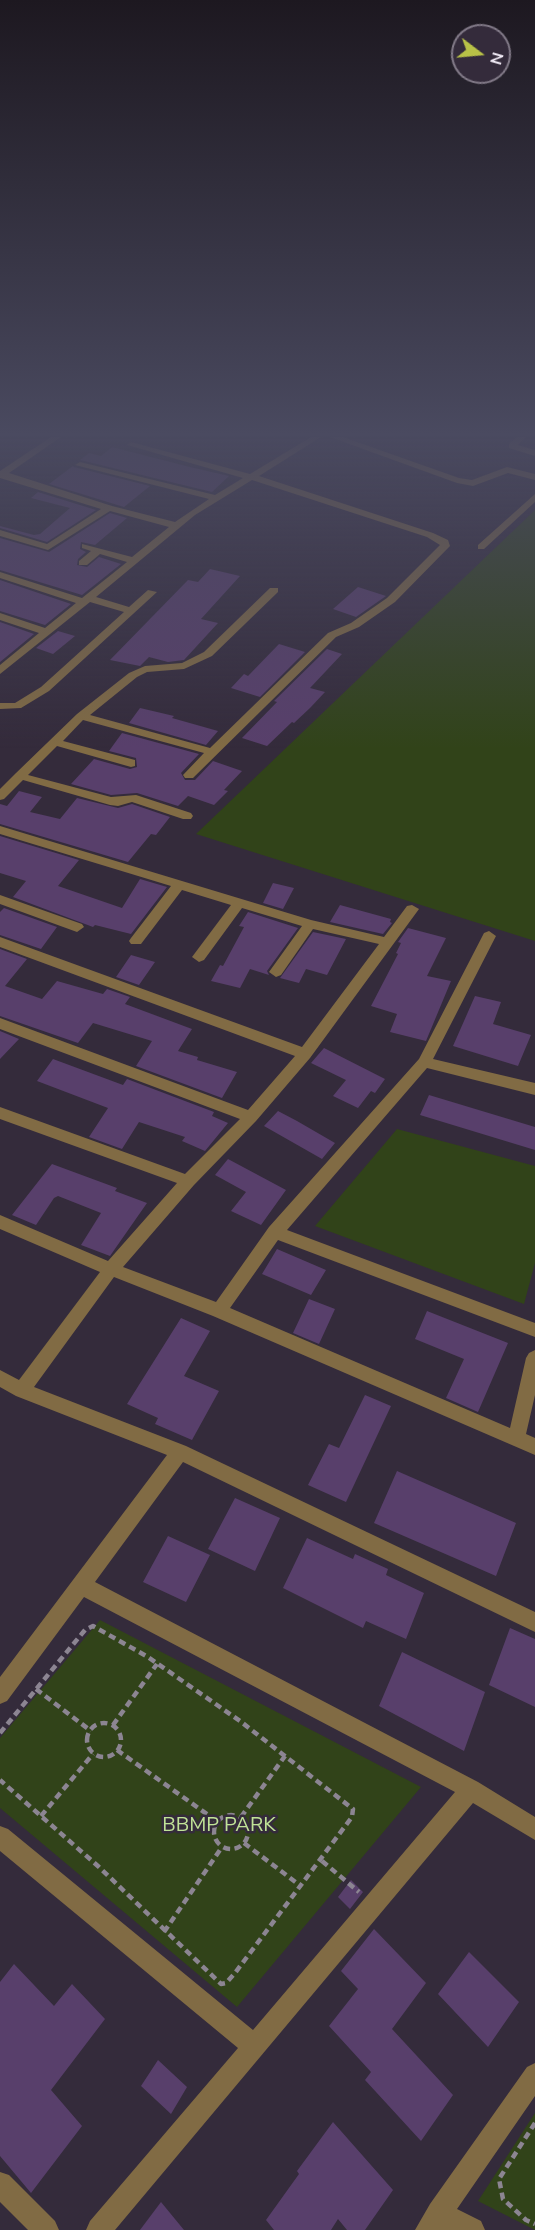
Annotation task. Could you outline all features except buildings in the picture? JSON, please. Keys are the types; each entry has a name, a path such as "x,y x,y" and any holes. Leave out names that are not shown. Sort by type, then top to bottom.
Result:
{"street":[{"path":"26,541 48,547 57,541"},
{"path":"0,671 5,660 46,632 159,541"},
{"path":"189,775 332,635 355,625 391,600 445,546 445,542 442,541"},
{"path":"481,547 487,541"},
{"path":"86,546 135,561"},
{"path":"83,563 98,550"},
{"path":"0,575 131,611"},
{"path":"0,796 81,716 133,675 146,669 184,666 208,654 274,590"},
{"path":"0,706 17,706 30,700 63,675 152,592"},
{"path":"0,616 46,632"},
{"path":"81,716 212,752"},
{"path":"55,742 131,763"},
{"path":"20,776 111,801 118,802 132,798 187,816"},
{"path":"0,830 310,924 388,942"},
{"path":"136,941 180,884"},
{"path":"0,899 77,927"},
{"path":"199,957 240,902"},
{"path":"22,1390 111,1269 189,1180 251,1117 305,1054 412,909"},
{"path":"276,972 310,924"},
{"path":"219,1311 275,1232 424,1062 489,936"},
{"path":"0,942 305,1054"},
{"path":"0,1023 251,1117"},
{"path":"424,1062 535,1089"},
{"path":"0,1113 189,1180"},
{"path":"0,1222 219,1311 535,1448"},
{"path":"275,1232 535,1330"},
{"path":"516,1438 535,1358"},
{"path":"0,1378 22,1390 180,1452 535,1622"},
{"path":"0,1694 180,1452"},
{"path":"81,1585 471,1789 535,1828"},
{"path":"99,2230 471,1789"},
{"path":"0,1837 254,2046"},
{"path":"472,2230 433,2222 535,2075"},
{"path":"0,2184 45,2230"}],"path":[{"path":"0,1733 85,1630 93,1626 104,1630 157,1664 240,1721 334,1792 352,1809 350,1824 226,1983 221,1984 164,1932 99,1867 0,1780"},
{"path":"113,1725 157,1664"},
{"path":"36,1689 91,1731"},
{"path":"102,1723 113,1725 121,1738 117,1750 103,1758 93,1754 88,1745 91,1731 102,1723"},
{"path":"117,1750 218,1822"},
{"path":"41,1816 93,1754"},
{"path":"241,1818 285,1756"},
{"path":"226,1815 236,1815 241,1818 247,1826 244,1843 236,1849 222,1847 216,1838 218,1822 226,1815"},
{"path":"244,1843 302,1887"},
{"path":"164,1932 222,1847"},
{"path":"321,1861 374,1904"},
{"path":"535,2123 498,2179 504,2199 526,2220 535,2224"}],"green space":[{"path":"502,541 535,541 535,941 196,834"},
{"path":"397,1129 535,1166 535,1263 524,1304 315,1226"},
{"name":"BBMP PARK","path":"100,1620 421,1787 237,2007 0,1808 0,1738"},
{"path":"535,2113 535,2230 478,2201"}]}
